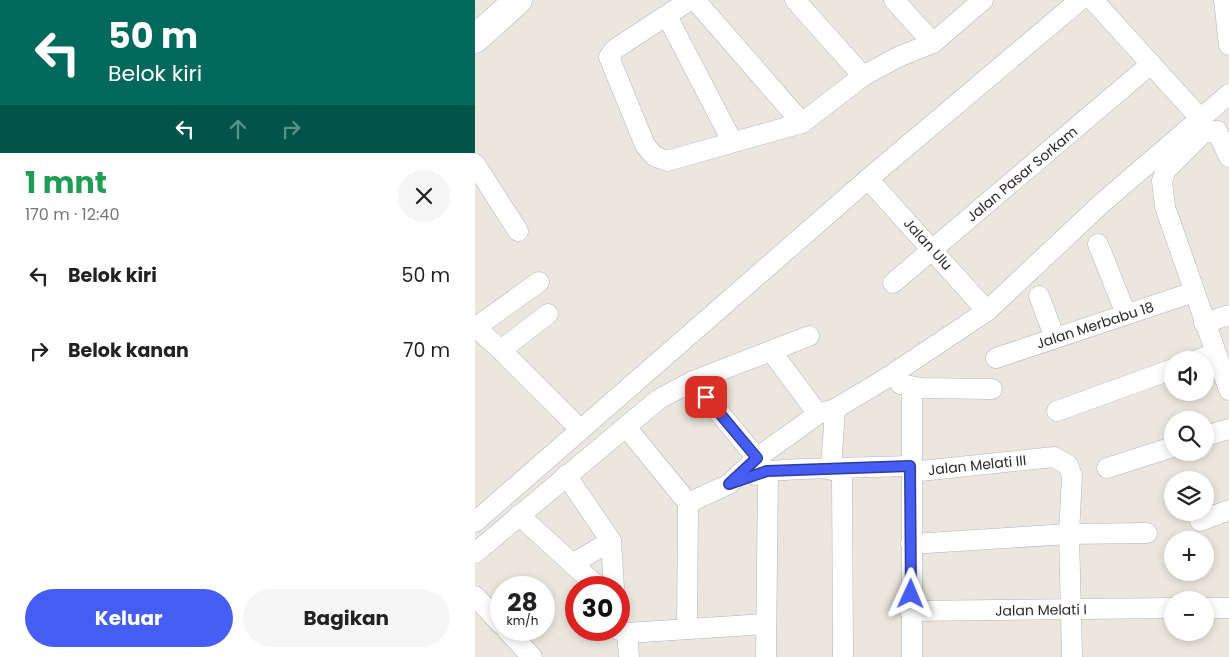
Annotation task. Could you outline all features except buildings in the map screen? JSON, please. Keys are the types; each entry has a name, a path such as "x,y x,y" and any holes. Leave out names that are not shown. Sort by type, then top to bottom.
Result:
{"main road":[{"path":"475,40 518,0"}],"street":[{"path":"690,0 615,49 609,57 645,145 654,156 667,161 732,141 802,123 863,76 899,57 933,43 983,0"},
{"path":"695,0 802,123"},
{"path":"795,0 863,76"},
{"path":"894,0 933,43"},
{"path":"475,522 868,179 1080,0"},
{"path":"1093,0 1199,117"},
{"path":"1224,0 1229,45"},
{"path":"667,16 732,141"},
{"name":"Jalan Pasar Sorkam","path":"893,283 1151,64"},
{"path":"688,503 729,484 762,464 826,412 885,379 987,311 1102,203 1199,117 1229,94"},
{"path":"1206,351 1204,323 1165,207 1162,182 1166,170 1203,133 1217,131 1229,157"},
{"path":"475,164 518,231"},
{"name":"Jalan Ulu","path":"868,179 987,311"},
{"path":"1098,244 1126,314"},
{"path":"539,282 475,327 501,350 580,429"},
{"name":"Jalan Merbabu 18","path":"996,358 1194,292"},
{"path":"1039,296 1055,338"},
{"path":"501,350 548,314"},
{"path":"1204,323 1229,315"},
{"path":"475,553 659,399 693,381 809,336"},
{"path":"771,351 826,412 836,469 843,657"},
{"path":"1214,368 1229,390"},
{"path":"1057,410 1164,372"},
{"path":"885,379 912,387 992,389"},
{"path":"693,381 762,464 766,657"},
{"name":"Jalan Melati III","path":"912,387 910,469 1045,458 1062,459 1068,465 1072,476 1069,534"},
{"path":"625,427 688,503 687,627"},
{"path":"1214,433 1229,428"},
{"path":"1107,468 1164,450"},
{"path":"762,464 836,469 910,469 910,611 912,657"},
{"path":"566,475 611,541 613,576"},
{"path":"1214,516 1229,510"},
{"path":"519,515 586,576"},
{"path":"911,544 1069,534 1147,532"},
{"path":"1069,534 1072,657"},
{"path":"572,564 611,541"},
{"path":"475,596 490,612"},
{"name":"Jalan Melati I","path":"910,611 1164,608"},
{"path":"1214,608 1229,608"},
{"path":"630,631 766,624"},
{"path":"517,641 532,657"},
{"path":"625,641 629,657"}],"route":[{"path":"706,397 757,458 729,484 767,471 910,466 911,594"}]}
